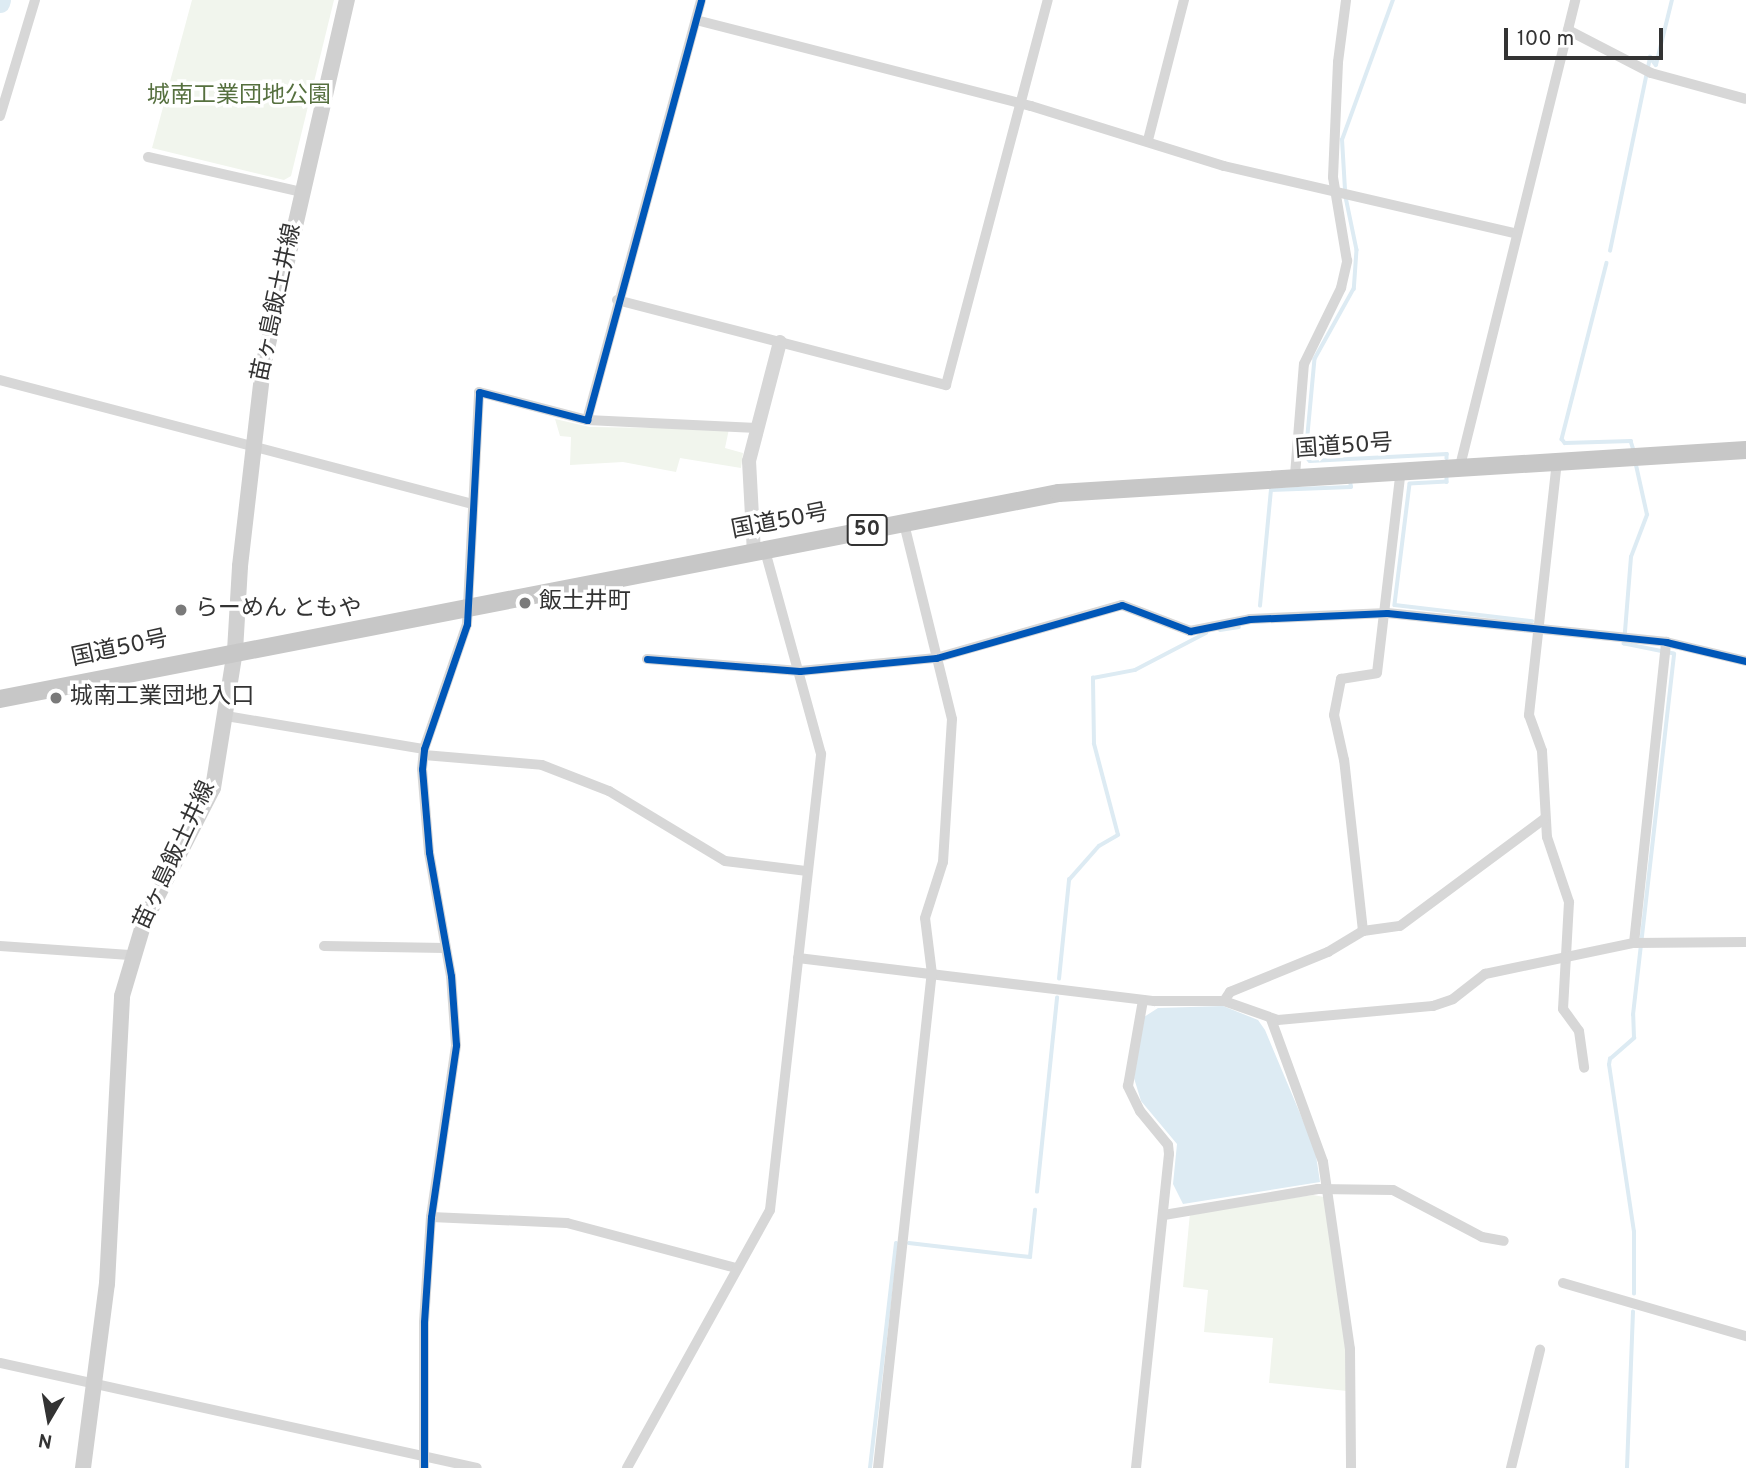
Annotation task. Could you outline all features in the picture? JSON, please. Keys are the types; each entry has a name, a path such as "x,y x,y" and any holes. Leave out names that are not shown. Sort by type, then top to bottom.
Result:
{"highway":[{"name":"国道50号","path":"0,699 235,651 1059,493 1295,475 1746,450"}],"main road":[{"name":"苗ヶ島飯土井線","path":"83,1468 97,1384 121,996 131,955 213,788 235,651 252,446 265,354 347,0"}],"street":[{"path":"0,116 35,0"},
{"path":"587,420 617,300 701,0"},
{"path":"617,300 946,384 1048,0"},
{"path":"1148,140 1184,0"},
{"path":"1295,475 1304,364 1341,288 1347,261 1347,240 1334,188 1338,62 1346,0"},
{"path":"1460,466 1514,233 1575,0"},
{"path":"696,20 1148,140 1224,166 1334,188 1514,233"},
{"path":"1568,30 1651,73 1746,99"},
{"path":"148,157 302,192"},
{"path":"627,1468 770,1210 821,754 800,671 760,552 750,461 780,342"},
{"path":"0,380 472,504"},
{"path":"424,1468 424,1322 431,1217 456,1045 445,948 429,852 424,752 467,624 465,608 479,392 587,420 757,428"},
{"path":"1557,461 1537,626 1530,715 1542,751 1544,819 1553,864 1569,902 1563,1009 1579,1031 1584,1068"},
{"path":"1363,931 1343,760 1334,715 1341,680 1377,673 1387,613 1401,469"},
{"path":"878,1468 932,974 925,918 943,862 952,719 904,523"},
{"path":"647,659 800,671 936,658 1122,605 1190,631 1250,619 1387,613 1537,626 1665,642 1746,661"},
{"path":"1634,943 1665,642"},
{"path":"226,716 424,752 542,765 609,791 725,862 807,871"},
{"path":"1224,1001 1230,992 1328,952 1363,931 1400,926 1544,819"},
{"path":"799,958 1143,1000 1224,1001 1271,1019 1433,1006 1453,999 1485,974 1634,943 1746,942"},
{"path":"0,946 131,955"},
{"path":"324,946 445,948"},
{"path":"1136,1468 1164,1215 1168,1145 1140,1111 1128,1086 1143,1000"},
{"path":"1271,1019 1318,1138 1350,1349 1350,1468"},
{"path":"1164,1215 1326,1189 1399,1191 1482,1237 1504,1241"},
{"path":"431,1217 567,1223 736,1268"},
{"path":"1563,1283 1746,1336"},
{"path":"1511,1468 1540,1350"},
{"path":"0,1363 425,1454 477,1468"}],"green space":[{"name":"城南工業団地公園","path":"192,0 334,0 291,176 284,180 152,148"},
{"path":"555,419 590,427 729,429 725,448 743,453 741,468 680,458 676,472 623,462 570,465 571,437 560,436"},
{"path":"1313,1195 1324,1197 1347,1349 1347,1391 1269,1383 1273,1338 1204,1332 1208,1290 1183,1287 1190,1213"}],"shaded area":[{"path":"1223,1006 1258,1020 1265,1030 1315,1149 1320,1182 1183,1204 1173,1184 1177,1144 1141,1101 1134,1078 1144,1017 1158,1008"}],"waterway":[{"path":"1345,190 1342,140 1393,0"},
{"path":"1610,251 1650,57 1656,65 1672,0"},
{"path":"1346,197 1357,250 1354,289 1315,359 1306,456 1310,461 1447,454 1447,458"},
{"path":"1607,263 1562,439 1565,443 1631,441 1634,450"},
{"path":"1634,1294 1634,1232 1609,1065 1610,1059 1634,1038 1633,1015 1674,654 1624,644 1631,557 1647,515 1635,461"},
{"path":"1447,477 1447,482 1410,484 1395,605 1532,621"},
{"path":"1260,606 1271,490 1351,487 1350,482"},
{"path":"1220,630 1239,627"},
{"path":"1059,979 1069,880 1099,846 1118,835 1094,744 1093,678 1135,670 1206,633"},
{"path":"1037,1192 1057,998"},
{"path":"909,1243 1030,1257 1035,1210"},
{"path":"870,1468 896,1244"},
{"path":"1627,1468 1633,1312"}],"cycle path":[{"path":"424,1468 424,1322 431,1217 456,1045 451,976 429,852 422,769 424,749 467,624 479,392 587,420 701,0"},
{"path":"647,659 800,671 936,658 1122,605 1190,631 1250,619 1387,613 1666,642 1746,661"}],"place":[{"name":"飯土井町","path":"525,603"},
{"name":"らーめん ともや","path":"181,610"},
{"name":"城南工業団地入口","path":"56,698"}]}
